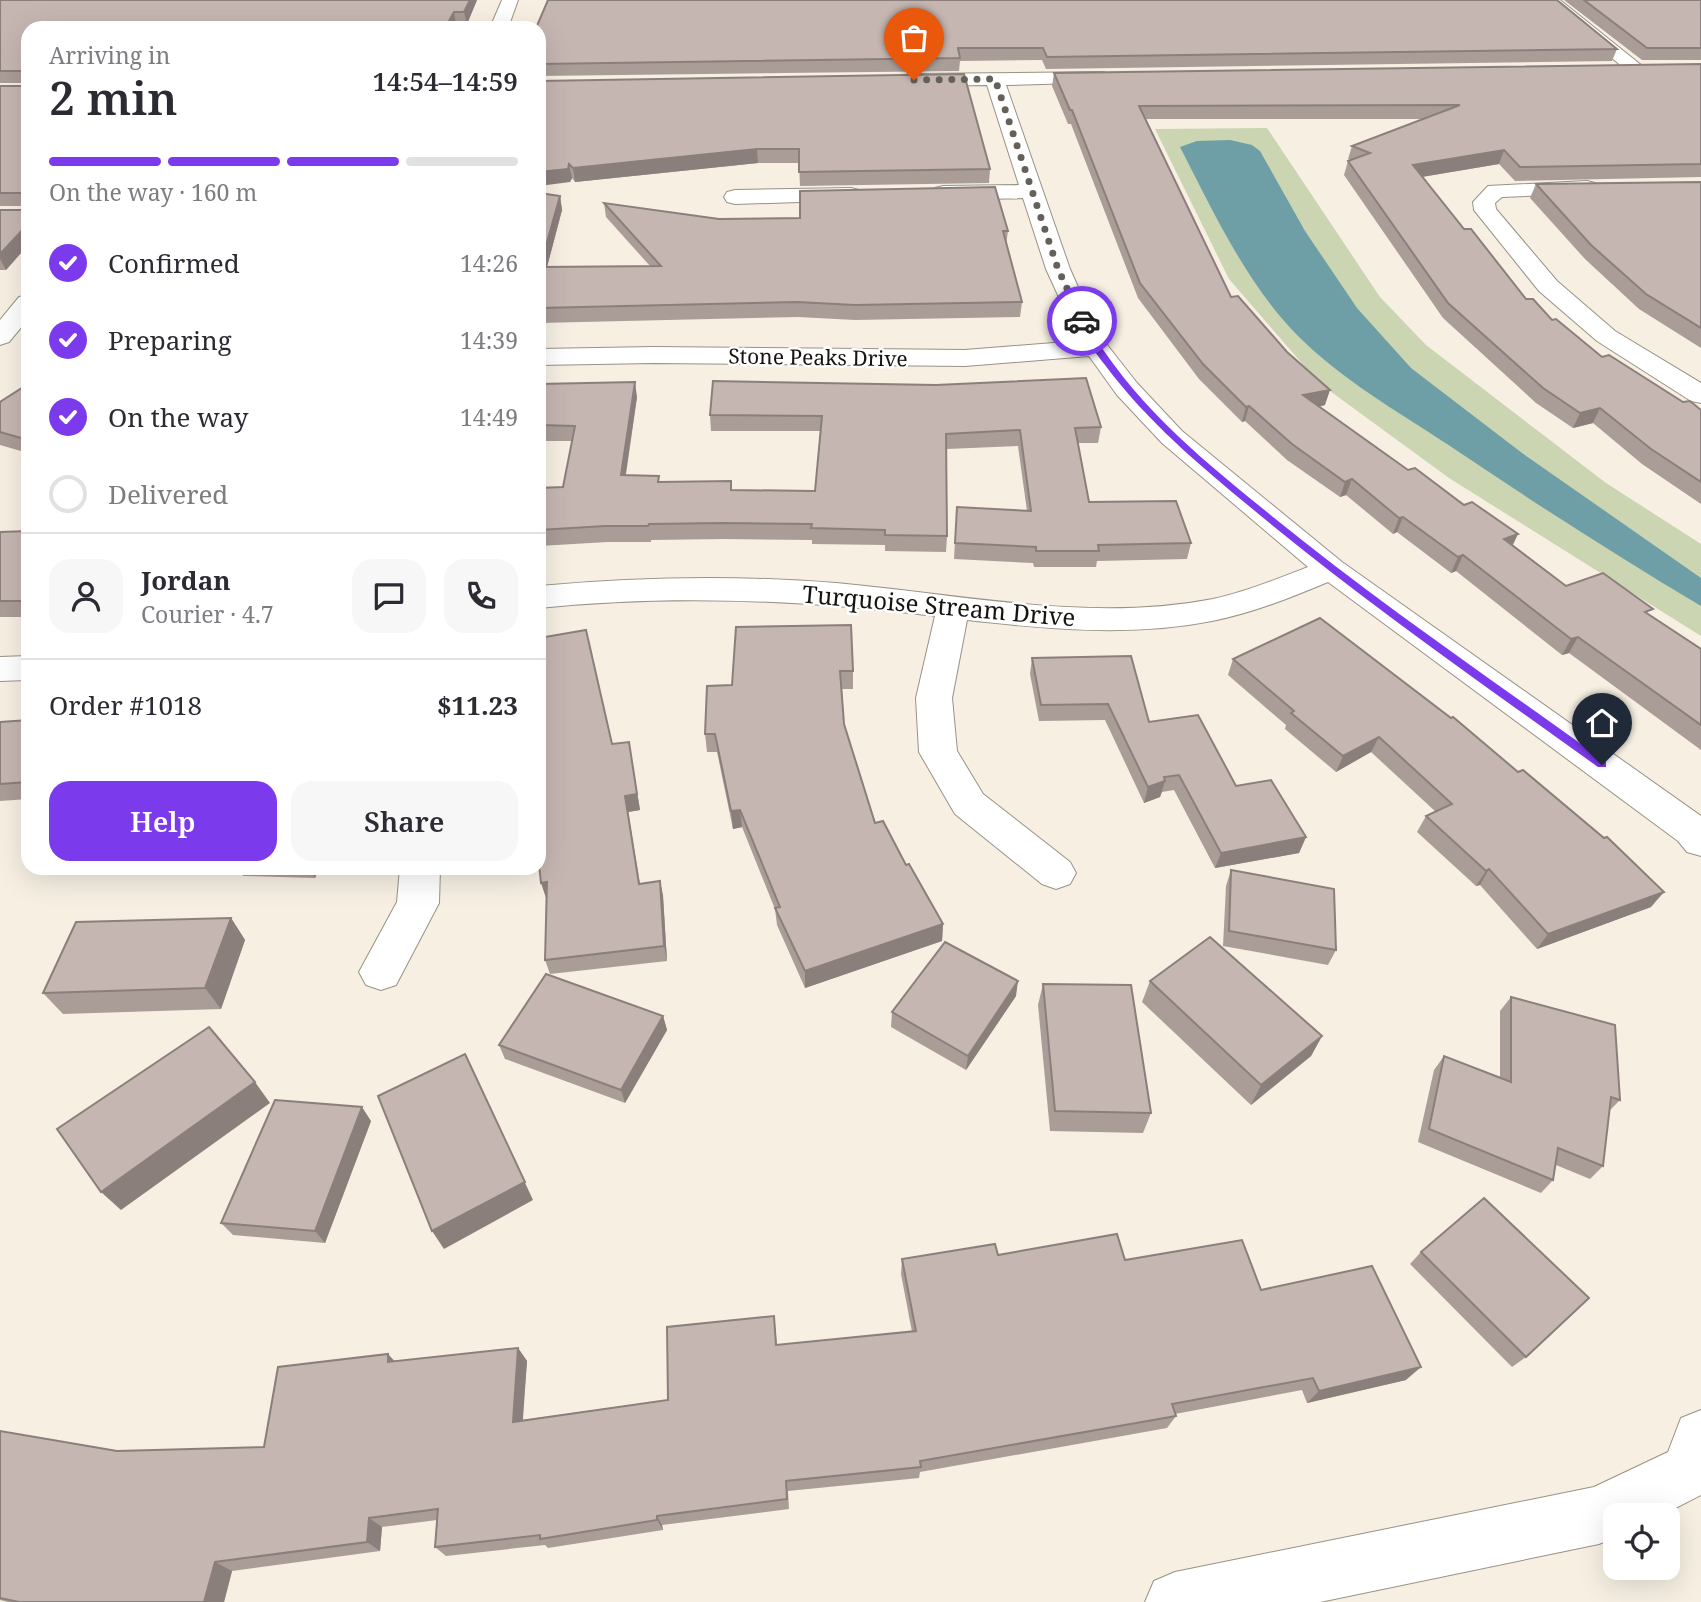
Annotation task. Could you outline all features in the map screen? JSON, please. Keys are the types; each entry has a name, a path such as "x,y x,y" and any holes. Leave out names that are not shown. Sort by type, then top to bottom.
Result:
{"street":[{"path":"502,21 510,0"},
{"path":"1550,0 1644,69 1609,69"},
{"path":"898,80 1121,77"},
{"path":"995,79 1058,269 1073,305 1096,348 1127,389 1172,437 1331,569 1692,830 1701,841"},
{"path":"1607,187 1496,191 1484,202 1485,210 1548,286 1606,336 1701,395"},
{"path":"924,194 1033,191"},
{"path":"734,197 870,195"},
{"path":"0,337 21,311"},
{"name":"Stone Peaks Drive","path":"546,357 653,355 965,358 1096,348"},
{"name":"Turquoise Stream Drive","path":"546,596 584,592 714,590 835,594 953,609 1062,618 1133,618 1213,610 1269,595 1331,569"},
{"path":"953,609 934,698 938,752 969,804 1056,873"},
{"path":"0,669 21,668"},
{"path":"381,972 418,903 420,875"},
{"path":"1175,1602 1599,1515 1690,1471 1701,1438"}],"green space":[{"path":"1267,128 1380,297 1426,345 1606,483 1701,544 1701,636 1449,478 1319,383 1229,279 1155,129"}],"water":[{"path":"1230,140 1252,145 1260,151 1305,231 1357,308 1411,368 1522,453 1701,578 1701,606 1573,527 1369,393 1332,366 1297,335 1246,270 1180,147 1197,141"}],"building":[{"path":"0,0 470,0 464,12 454,12 449,21 21,21 21,71 0,71"},
{"path":"548,0 1557,0 1617,49 1047,57 1043,48 958,48 960,58 546,64 546,21 539,21"},
{"path":"1584,0 1701,0 1701,48 1647,48"},
{"path":"1701,64 1701,164 1520,167 1504,150 1413,165 1464,229 1471,229 1526,299 1533,299 1552,320 1556,319 1602,357 1609,355 1683,402 1690,401 1701,410 1701,482 1651,449 1600,408 1580,413 1543,388 1448,303 1348,161 1370,153 1352,146 1460,105 1139,106 1231,297 1238,296 1287,352 1330,390 1303,395 1408,470 1415,468 1464,505 1472,502 1518,534 1504,539 1566,586 1603,573 1653,609 1645,612 1701,649 1701,725 1578,637 1571,639 1463,555 1458,557 1403,517 1399,518 1352,479 1345,482 1292,444 1249,406 1246,407 1203,364 1140,283 1072,110 1054,73"},
{"path":"964,74 990,169 799,172 799,149 757,149 573,168 569,164 568,169 546,171 546,81"},
{"path":"0,86 21,86 21,193 0,193"},
{"path":"1701,182 1701,328 1646,294 1591,245 1536,184"},
{"path":"995,187 1008,231 1003,231 1022,302 855,305 797,302 546,308 546,267 661,266 604,203 719,219 800,218 800,191"},
{"path":"546,194 560,196 546,246"},
{"path":"0,210 21,210 21,232 0,254"},
{"path":"1086,378 1101,427 1075,428 1089,502 1176,501 1191,543 1098,545 1099,551 1036,551 1036,547 955,543 957,507 1031,511 1020,430 946,434 947,536 885,535 885,530 811,528 812,524 649,524 546,530 546,488 563,487 575,426 546,425 546,384 635,382 621,475 659,476 658,482 731,481 731,490 815,491 822,416 710,415 713,381 936,385"},
{"path":"21,388 21,438 0,432 0,402"},
{"path":"21,531 21,601 0,601 0,532"},
{"path":"1320,618 1453,717 1518,772 1523,770 1604,838 1607,837 1664,892 1548,934 1489,869 1486,871 1426,816 1452,804 1379,737 1343,756 1291,713 1294,711 1233,659"},
{"path":"851,625 853,671 840,671 844,724 875,823 883,821 906,865 909,864 943,924 805,971 775,908 780,907 740,810 731,811 715,734 705,734 707,686 732,685 736,627"},
{"path":"586,630 612,744 629,742 637,794 625,796 639,884 660,881 664,946 545,960 547,882 541,883 540,875 546,875 546,637"},
{"path":"1131,656 1149,722 1198,715 1236,786 1271,780 1306,837 1221,853 1179,775 1164,777 1165,781 1148,787 1108,704 1041,705 1032,658"},
{"path":"21,720 21,782 0,784 0,722"},
{"path":"1231,870 1334,889 1336,950 1229,931"},
{"path":"231,918 205,988 43,993 76,922"},
{"path":"1210,937 1322,1036 1261,1085 1150,981"},
{"path":"945,942 1018,981 968,1056 892,1012"},
{"path":"546,974 663,1016 621,1090 499,1045"},
{"path":"1043,984 1131,985 1151,1113 1055,1111"},
{"path":"1511,997 1615,1025 1620,1100 1611,1097 1603,1166 1558,1148 1553,1180 1429,1129 1444,1056 1511,1082"},
{"path":"209,1027 255,1082 101,1192 57,1129"},
{"path":"465,1054 525,1182 432,1231 378,1096"},
{"path":"275,1100 362,1107 315,1231 221,1223"},
{"path":"1484,1198 1589,1298 1526,1357 1421,1252"},
{"path":"1117,1234 1125,1260 1242,1240 1261,1290 1372,1266 1421,1367 1319,1391 1313,1378 1172,1404 1176,1416 920,1461 921,1467 786,1481 787,1499 657,1516 657,1520 540,1539 540,1535 435,1547 438,1509 369,1518 367,1542 215,1562 204,1602 19,1602 0,1598 0,1431 117,1451 264,1447 278,1367 388,1354 388,1362 518,1348 513,1422 668,1400 667,1327 774,1316 776,1345 916,1331 902,1259 995,1244 998,1255"}],"way so far":[{"path":"914,80 995,79 1058,269 1082,321"}],"route":[{"path":"1082,321 1096,348 1127,389 1172,437 1331,569 1602,765"}]}
